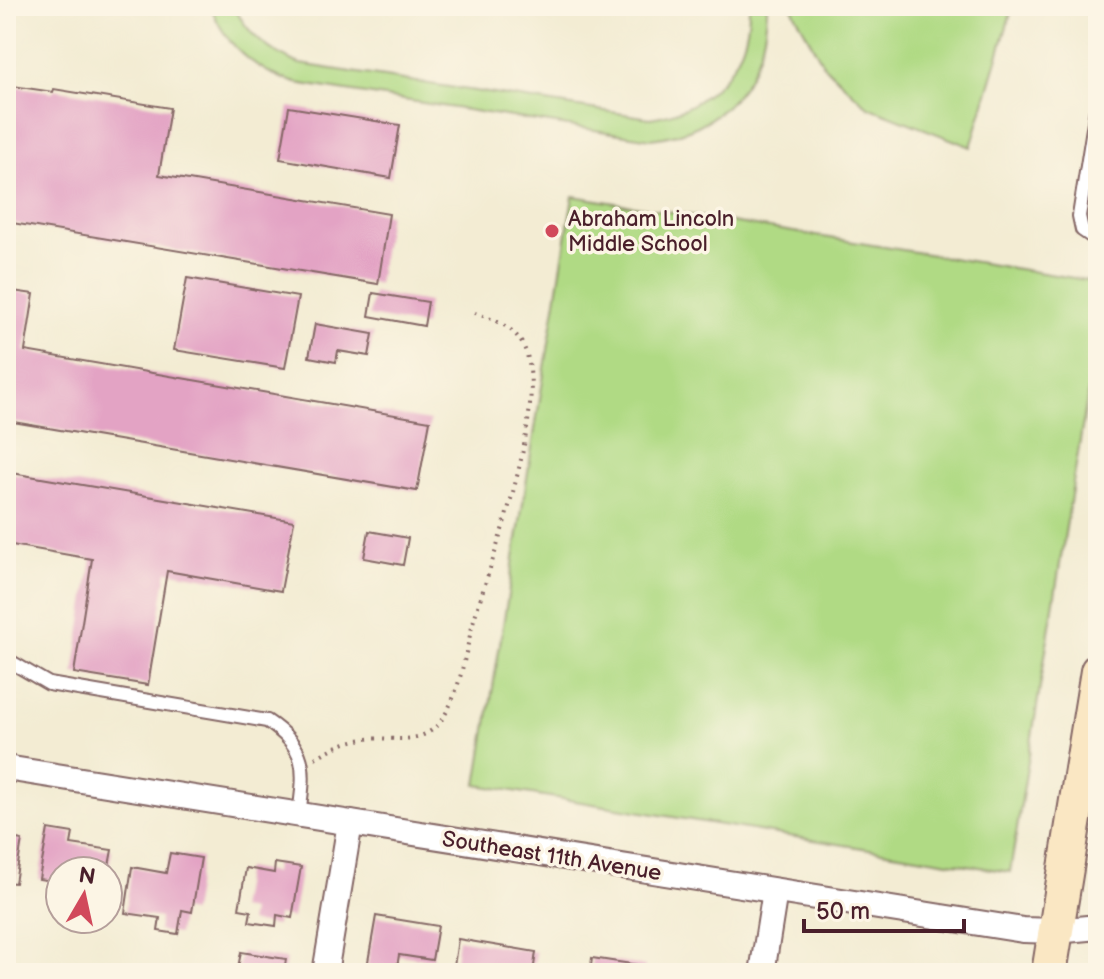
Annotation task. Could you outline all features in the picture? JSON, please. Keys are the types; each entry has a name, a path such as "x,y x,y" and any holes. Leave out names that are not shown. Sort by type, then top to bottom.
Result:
{"street":[{"path":"1049,973 1098,671"},
{"name":"Southeast 11th Avenue","path":"6,768 1023,930 1098,927"},
{"path":"325,973 350,823"},
{"path":"762,973 775,891"}],"lane":[{"path":"1098,97 1079,216 1082,230 1098,241"},
{"path":"6,659 49,684 267,721 287,734 298,751 304,778 299,815"}],"path":[{"path":"302,764 352,741 368,738 412,739 439,723 448,706 512,499 528,413 530,380 526,353 515,331 475,313"}],"green space":[{"path":"211,6 234,6 246,26 261,42 300,64 650,118 671,113 707,95 733,65 742,47 749,6 767,6 767,9 758,58 735,97 719,113 699,125 677,134 651,139 296,83 268,72 244,55 224,33"},
{"path":"791,6 1013,6 971,147 868,107 824,66"},
{"path":"573,196 1098,282 1098,330 1010,872 477,785"}],"building":[{"path":"6,85 53,92 54,89 170,108 159,175 389,214 378,284 6,222"},
{"path":"289,107 400,125 391,178 280,159"},
{"path":"187,278 298,297 285,368 174,350"},
{"path":"6,290 34,294 25,351 430,421 417,491 13,422 6,452"},
{"path":"373,293 428,302 424,326 369,316"},
{"path":"315,324 373,334 369,356 338,351 336,362 309,357"},
{"path":"6,472 294,521 281,591 167,571 148,685 74,673 92,559 6,544"},
{"path":"369,531 408,538 403,565 364,558"},
{"path":"48,829 73,833 71,844 112,850 111,855 44,855 44,880 39,879"},
{"path":"6,837 22,840 15,883 6,882"},
{"path":"170,853 201,858 192,912 182,910 178,934 158,931 160,918 125,913 132,867 166,873"},
{"path":"275,863 301,867 292,918 277,915 276,926 249,922 251,911 239,909 246,868 274,873"},
{"path":"376,916 438,926 432,960 399,955 396,973 366,973"},
{"path":"458,939 536,952 533,973 453,973"},
{"path":"241,952 286,959 284,973 237,973"},
{"path":"592,958 645,966 644,973 590,973"}],"place":[{"name":"Abraham Lincoln Middle School","path":"552,231"}]}
